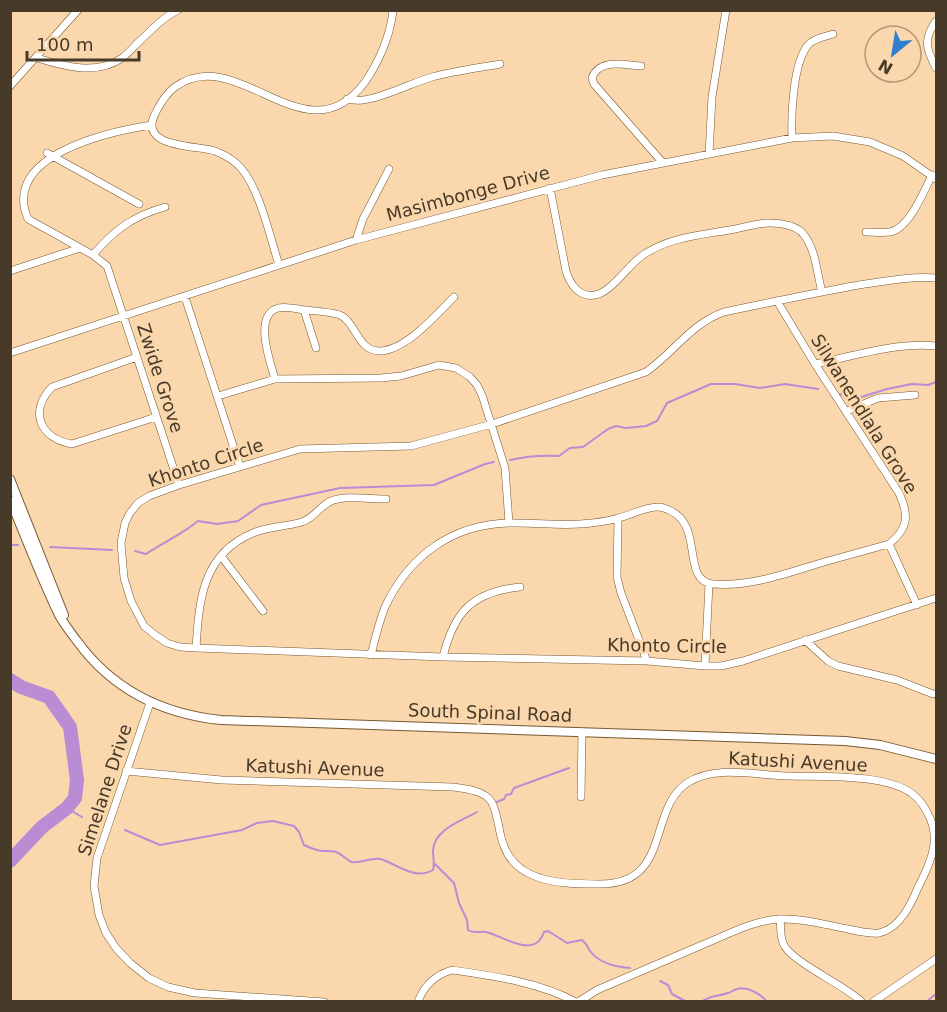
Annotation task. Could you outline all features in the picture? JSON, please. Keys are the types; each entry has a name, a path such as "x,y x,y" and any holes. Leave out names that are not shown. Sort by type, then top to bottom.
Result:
{"street":[{"path":"10,86 78,10"},
{"path":"37,58 63,66 86,68 112,64 164,19 178,10"},
{"path":"279,265 256,194 249,178 240,166 214,151 167,143 154,132 152,124 154,115 173,88 201,75 216,75 231,79 292,106 310,110 328,108 348,99 361,87 375,64 390,29 393,10"},
{"path":"709,154 712,97 726,10"},
{"path":"936,21 926,40 936,68"},
{"path":"792,138 791,113 802,54 809,44 833,34"},
{"path":"348,99 366,100 432,77 500,64"},
{"path":"641,66 603,65 594,72 592,78 594,84 663,163"},
{"path":"37,158 117,130 152,124"},
{"name":"Masimbonge Drive","path":"10,353 356,240 550,188 792,138 833,136 870,142 903,156 934,177"},
{"path":"47,153 139,204"},
{"path":"356,240 363,219 389,170"},
{"path":"866,232 891,232 899,228 907,221 934,177"},
{"path":"550,188 566,271 570,281 581,293 596,295 604,291 640,256 659,245 680,238 770,222 791,226 804,234 812,249 822,292"},
{"path":"15,189 22,212 28,219 93,255 116,230 131,220 165,207"},
{"path":"10,271 80,248"},
{"name":"Zwide Grove","path":"93,255 107,266 179,485"},
{"name":"Khonto Circle","path":"936,278 891,280 822,292 712,317 697,326 658,363 645,372 492,424 411,446 300,449 179,485 149,496 138,503 130,513 123,534 122,562 131,601 144,626 167,643 196,648 371,655 647,661 721,666 743,661 936,598"},
{"path":"185,297 240,468"},
{"path":"275,379 264,330 267,316 275,309 285,307 341,316 352,327 362,344 379,351 397,346 426,325 454,297"},
{"name":"Silwanendlala Grove","path":"777,301 899,493 907,518 903,529 889,544"},
{"path":"304,310 316,348"},
{"path":"815,364 904,346 920,344 936,346"},
{"path":"137,357 52,387 43,396 39,406 39,416 48,434 60,442 72,444 156,417"},
{"path":"218,396 275,379 381,378 401,376 439,365 456,368 470,377 477,385 492,424 505,468 509,523"},
{"path":"847,411 878,398 915,395"},
{"name":"South Spinal Road","path":"10,479 70,632"},
{"path":"196,648 203,588 213,565 238,540 252,533 312,518 331,501 350,498 386,499"},
{"name":"South Spinal Road","path":"10,500 60,616 86,654 110,678 150,703 185,714 221,720 845,741 880,745 936,759"},
{"path":"371,655 384,609 399,581 431,548 455,535 471,528 509,523 567,526 618,518 658,507 669,509 679,515 686,524 694,568 710,584 747,583 775,578 889,544 917,605"},
{"path":"618,518 617,577 647,661"},
{"path":"221,556 263,611"},
{"path":"705,666 710,584"},
{"path":"443,657 455,621 464,610 488,595 520,587"},
{"path":"805,640 828,661 838,666 897,680 933,694"},
{"name":"Simelane Drive","path":"150,703 97,858 94,886 99,915 106,933 130,963 149,978 168,987 195,993 324,1002"},
{"path":"581,797 582,732"},
{"name":"Katushi Avenue","path":"126,771 222,780 453,787 471,790 484,795 491,802 504,848 521,869 532,877 544,881 599,885 615,884 627,880 640,869 651,856 673,799 688,783 700,777 723,773 852,777 884,782 902,788 915,796 933,822 934,842 931,857 914,898 899,921 889,929 877,933 797,920 764,921 597,990 577,1002"},
{"path":"780,919 783,943 789,953 841,985 862,1002"},
{"path":"873,1002 936,959"},
{"path":"418,1002 425,987 432,980 452,970 522,982 549,989 577,1002"}],"waterway":[{"path":"840,394 858,398 887,389 912,384 928,385 936,382"},
{"path":"510,460 534,456 559,456 570,448 583,447 616,426 626,428 646,426 657,421 667,403 711,384 735,384 760,388 785,384 818,389"},
{"path":"135,551 146,554 198,521 217,524 238,521 261,505 340,488 434,485 494,462"},
{"path":"10,545 18,545"},
{"path":"50,547 112,550"},
{"path":"10,680 21,687 49,697 70,727 77,780 75,798 67,808 42,827 10,861"},
{"path":"497,802 511,794 514,788 569,768"},
{"path":"67,808 82,817"},
{"path":"125,830 160,845 242,830 257,823 273,821 294,826 304,845 312,849 336,852 352,862 380,859 405,870 426,873 433,870 434,843 438,837 456,823 477,812"},
{"path":"435,864 454,883 459,903 467,920 468,930 486,932 526,945 534,944 540,940 544,932 548,931 567,943 582,940 598,959 630,968"},
{"path":"660,981 668,985 672,994 687,1002"},
{"path":"701,1002 741,988 754,991 767,1002"},
{"path":"926,1002 936,994"}]}
